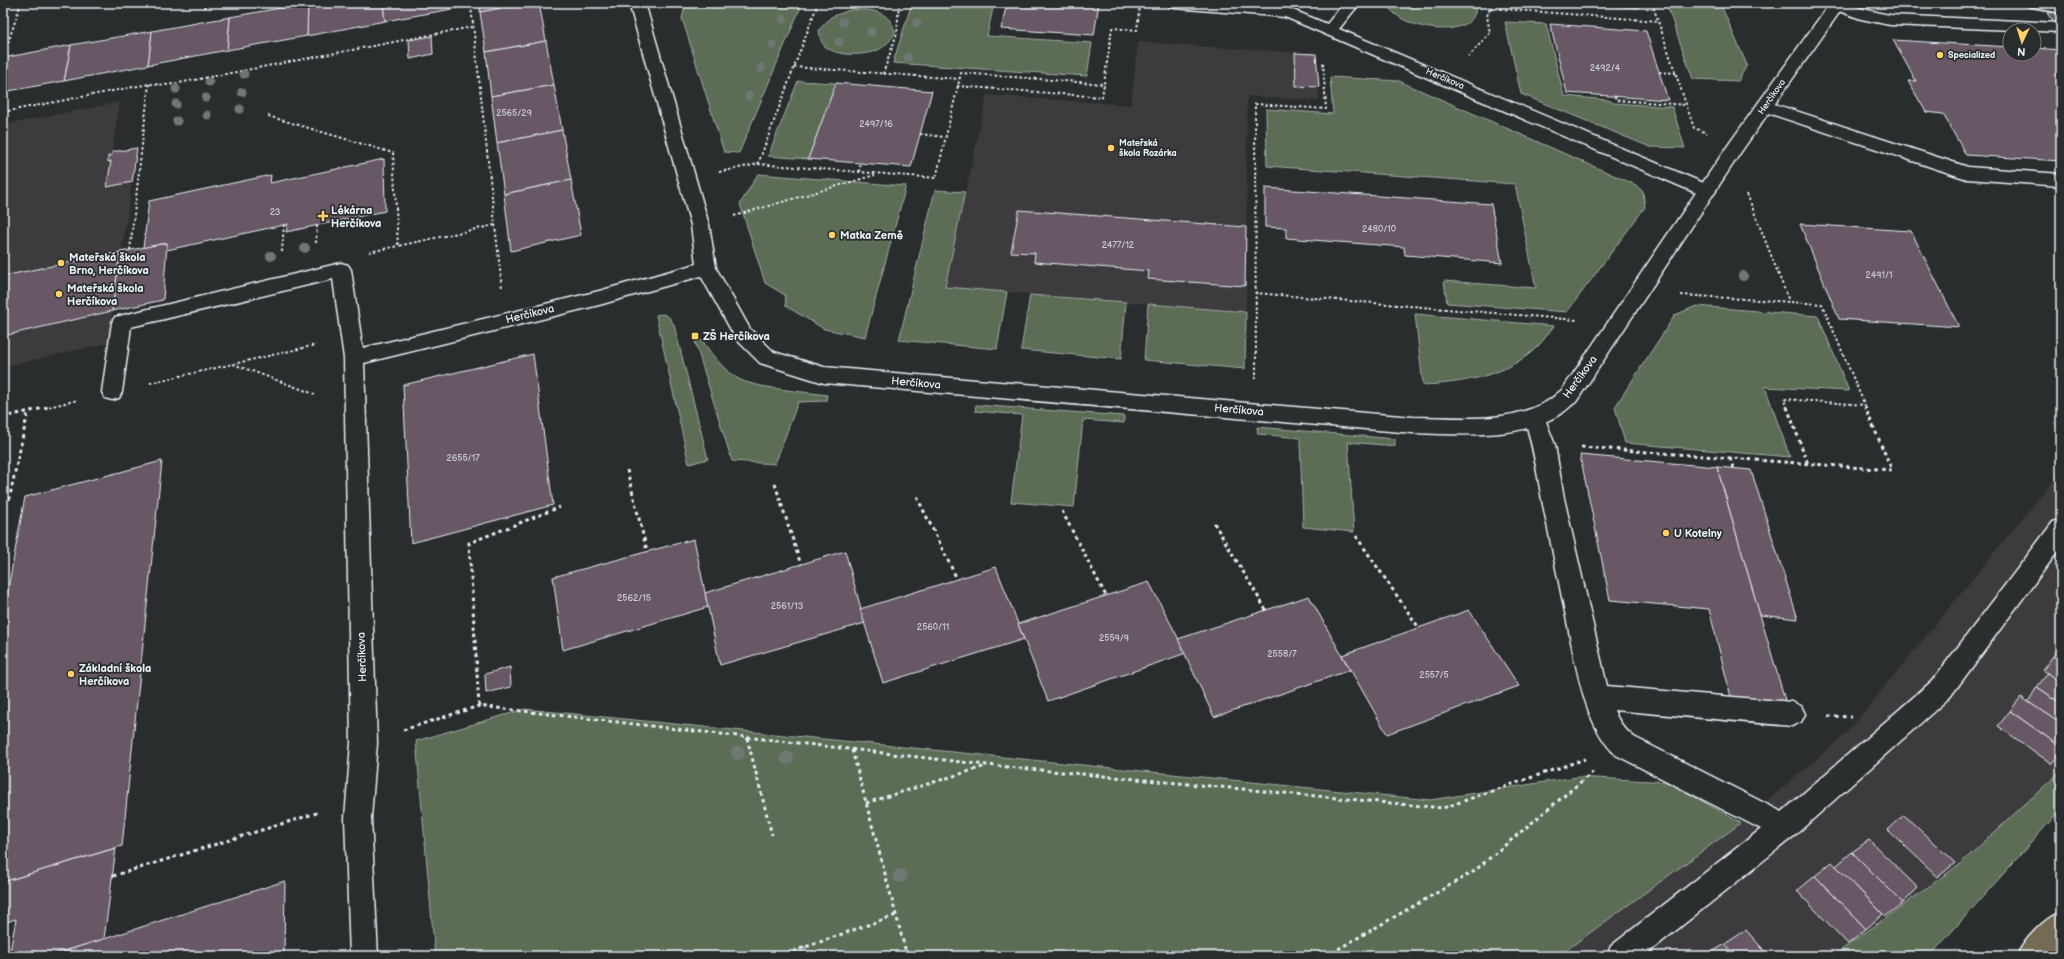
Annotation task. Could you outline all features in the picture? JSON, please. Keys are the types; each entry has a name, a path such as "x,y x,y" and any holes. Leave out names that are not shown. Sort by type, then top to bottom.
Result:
{"highway":[{"path":"2031,956 2061,926"}],"street":[{"name":"Herčíkova","path":"637,3 700,225 706,268 742,334 767,358 824,375 1413,425 1499,425 1535,417 1552,409 1569,396 1765,106 1837,4"},
{"name":"Herčíkova","path":"1174,3 1288,13 1707,191"},
{"path":"1326,28 1352,3"},
{"path":"2033,3 2061,8"},
{"path":"1837,4 1867,16 1890,20 2058,28"},
{"path":"1765,106 1968,173 2061,180"},
{"name":"Herčíkova","path":"364,956 358,818 364,742 353,347 506,320 599,298 706,268"},
{"path":"112,392 122,322 341,270 353,347"},
{"path":"1535,417 1544,445 1553,498 1590,673 1605,720 1616,738 1625,746 1648,759 1785,827"},
{"path":"1621,956 1785,827 1941,689 2061,530"},
{"path":"1598,697 1792,714"}],"path":[{"path":"8,43 21,3"},
{"path":"204,8 206,3"},
{"path":"758,164 818,3"},
{"path":"883,74 897,33 899,3 893,3"},
{"path":"1446,80 1490,33 1486,16 1490,8 1488,3"},
{"path":"1652,3 1694,128"},
{"path":"471,6 472,27 506,320"},
{"path":"1490,8 1658,21"},
{"path":"957,86 1102,97 1112,28 1137,30 1139,9"},
{"path":"3,112 149,84 168,85 472,27"},
{"path":"1256,383 1255,104 1326,109 1326,28"},
{"path":"794,67 959,80"},
{"path":"1659,72 1676,73"},
{"path":"715,173 758,164 936,178 961,73 1104,84"},
{"path":"130,250 149,84"},
{"path":"1615,96 1616,100 1686,105"},
{"path":"268,116 393,153 398,246 495,225"},
{"path":"920,134 945,137"},
{"path":"859,172 861,163"},
{"path":"700,225 877,174"},
{"path":"1747,194 1789,301"},
{"path":"282,254 284,224"},
{"path":"1255,293 1618,324"},
{"path":"1544,445 1892,470 1822,304 1681,295"},
{"path":"3,418 233,364 353,347"},
{"path":"233,364 317,395"},
{"path":"1808,464 1784,399 1865,405"},
{"path":"9,500 28,412"},
{"path":"1730,458 1733,468"},
{"path":"627,470 647,551"},
{"path":"775,484 801,565"},
{"path":"916,497 957,579"},
{"path":"479,706 469,543 560,507"},
{"path":"1062,511 1106,596"},
{"path":"1214,524 1266,610"},
{"path":"1356,536 1419,628"},
{"path":"364,742 479,706 987,765 1443,808 1625,746"},
{"path":"746,738 772,835"},
{"path":"1326,956 1473,872 1625,746"},
{"path":"852,750 907,956"},
{"path":"866,803 987,765"},
{"path":"113,876 360,799"},
{"path":"780,956 896,915"},
{"path":"801,955 805,947"}],"shaded area":[{"name":"Mateřská škola Rozárka","path":"1138,42 1316,54 1319,101 1247,96 1246,312 945,287 987,95 1131,105"},
{"name":"Mateřská škola Brno, Herčíkova","path":"120,102 112,152 137,148 108,343 3,367 3,125"},
{"path":"2061,471 2061,771 2059,773 1960,864 1833,956 1558,956 1741,823 1846,734"}],"green space":[{"path":"686,3 802,4 739,153 724,152 682,18"},
{"path":"912,3 994,3 987,36 1092,43 1087,76 893,63"},
{"path":"1386,3 1475,3 1474,15 1467,23 1454,28 1439,29 1423,27 1407,21 1394,13"},
{"path":"1553,3 1637,3 1639,8"},
{"path":"1666,3 1720,3 1747,65 1738,81 1693,79"},
{"path":"850,10 872,11 884,15 893,25 895,33 892,38 880,49 867,53 845,54 831,50 823,44 819,30 831,17"},
{"path":"1505,22 1546,24 1564,96 1608,100 1614,103 1672,107 1685,148 1650,147 1521,94"},
{"path":"1330,77 1399,81 1636,185 1643,192 1645,207 1567,312 1447,303 1444,281 1536,288 1515,184 1267,166 1266,109 1333,114"},
{"path":"798,81 836,83 808,159 768,156"},
{"path":"758,174 906,186 865,337 824,329 786,306 785,295 765,283 740,204"},
{"path":"935,190 965,192 945,287 1007,292 997,349 899,340"},
{"path":"1030,295 1126,302 1121,359 1021,350"},
{"path":"1148,304 1246,312 1245,369 1144,360"},
{"path":"1696,306 1818,316 1849,391 1765,387 1790,457 1625,443 1615,407 1675,315"},
{"path":"663,314 669,317 674,325 708,459 689,464 656,315"},
{"path":"1415,314 1554,326 1541,343 1527,356 1500,371 1469,380 1423,385"},
{"path":"702,340 722,366 737,378 767,387 827,395 826,401 798,402 775,464 732,461 695,342"},
{"path":"976,405 1124,416 1124,423 1083,420 1074,507 1011,502 1022,415 975,411"},
{"path":"1257,427 1395,439 1395,446 1348,442 1354,532 1303,527 1300,438 1258,434"},
{"path":"525,709 1430,800 1577,777 1668,782 1741,823 1558,956 435,956 416,741"},
{"path":"2061,771 2061,809 1930,956 1833,956 1960,864"}],"building":[{"path":"308,3 383,3 385,21 307,36"},
{"path":"308,3 307,36 227,50 230,17"},
{"path":"383,3 480,3 480,4 385,21"},
{"path":"480,3 528,3 480,12"},
{"path":"528,3 539,3 546,41 486,52 480,12"},
{"path":"1007,3 1099,3 1094,35 1001,29"},
{"path":"2061,12 2061,33 2047,13"},
{"path":"230,17 227,50 148,65 152,31"},
{"path":"1550,24 1646,31 1668,100 1567,93"},
{"path":"152,31 148,65 64,81 71,45"},
{"path":"432,36 433,54 410,59 409,40"},
{"path":"1893,40 2002,47 2002,62 2042,62 2042,49 2061,50 2061,161 1966,155 1943,114 1926,112 1908,81 1916,81"},
{"path":"546,41 554,85 491,96 486,52"},
{"path":"71,45 64,81 3,92 3,58"},
{"path":"1295,53 1316,54 1319,87 1296,86"},
{"path":"836,83 932,91 911,167 808,159"},
{"path":"554,85 562,130 497,143 491,96"},
{"path":"562,130 571,180 504,194 497,143"},
{"path":"137,148 132,182 107,187 111,161 108,162 108,156 112,155 112,152"},
{"path":"384,159 385,211 286,232 288,224 167,250 167,243 143,248 149,201 271,175 270,183"},
{"path":"571,180 581,235 511,251 504,194"},
{"path":"1265,188 1491,204 1502,263 1405,255 1404,247 1286,238 1286,228 1265,227"},
{"path":"1019,210 1246,227 1245,286 1148,279 1149,271 1034,262 1035,253 1011,252"},
{"path":"1800,224 1911,231 1959,327 1839,319"},
{"path":"167,243 163,300 112,311 120,252"},
{"name":"Mateřská škola Herčíkova","path":"120,252 112,311 3,336 3,276"},
{"path":"533,354 553,505 411,543 403,385"},
{"name":"U Kotelny","path":"1580,455 1717,467 1787,707 1732,701 1709,609 1610,600"},
{"name":"Základní škola Herčíkova","path":"162,461 122,846 3,882 3,616 25,497"},
{"path":"1717,467 1751,470 1798,619 1760,615"},
{"path":"694,539 708,607 563,650 553,577"},
{"path":"845,551 865,623 720,665 705,593"},
{"path":"996,567 1024,639 883,683 860,609"},
{"path":"1149,582 1186,653 1048,701 1018,624"},
{"path":"1309,596 1350,670 1214,717 1178,639"},
{"path":"1469,610 1519,686 1387,734 1342,655"},
{"path":"2061,646 2061,661 2053,656"},
{"path":"2053,656 2061,661 2061,682 2043,670"},
{"path":"510,667 511,687 486,693 485,674"},
{"path":"2048,673 2061,682 2061,703 2037,687"},
{"path":"2037,687 2061,703 2061,724 2028,702"},
{"path":"2021,697 2061,724 2061,747 2010,711"},
{"path":"2010,711 2061,747 2061,752 2052,764 1998,726"},
{"path":"1904,815 1955,863 1938,877 1888,830"},
{"path":"1869,840 1918,888 1903,903 1852,852"},
{"path":"116,848 104,939 48,956 9,956 16,919 3,923 3,882"},
{"path":"1852,852 1903,903 1885,916 1836,866"},
{"path":"1832,862 1883,914 1866,929 1815,876"},
{"path":"1815,876 1866,929 1848,944 1797,891"},
{"path":"285,881 284,956 48,956 104,939"},
{"path":"1746,930 1769,956 1735,956 1725,944"},
{"path":"1725,944 1735,956 1707,955"}],"place":[{"name":"Specialized","path":"1940,55"},
{"name":"Mateřská škola Rozárka","path":"1111,148"},
{"name":"Lékárna Herčíkova","path":"323,216"},
{"name":"Matka Země","path":"832,235"},
{"name":"Mateřská škola Brno, Herčíkova","path":"61,263"},
{"name":"Mateřská škola Herčíkova","path":"59,294"},
{"name":"ZŠ Herčíkova","path":"695,336"},
{"name":"U Kotelny","path":"1666,533"},
{"name":"Základní škola Herčíkova","path":"71,674"}]}
